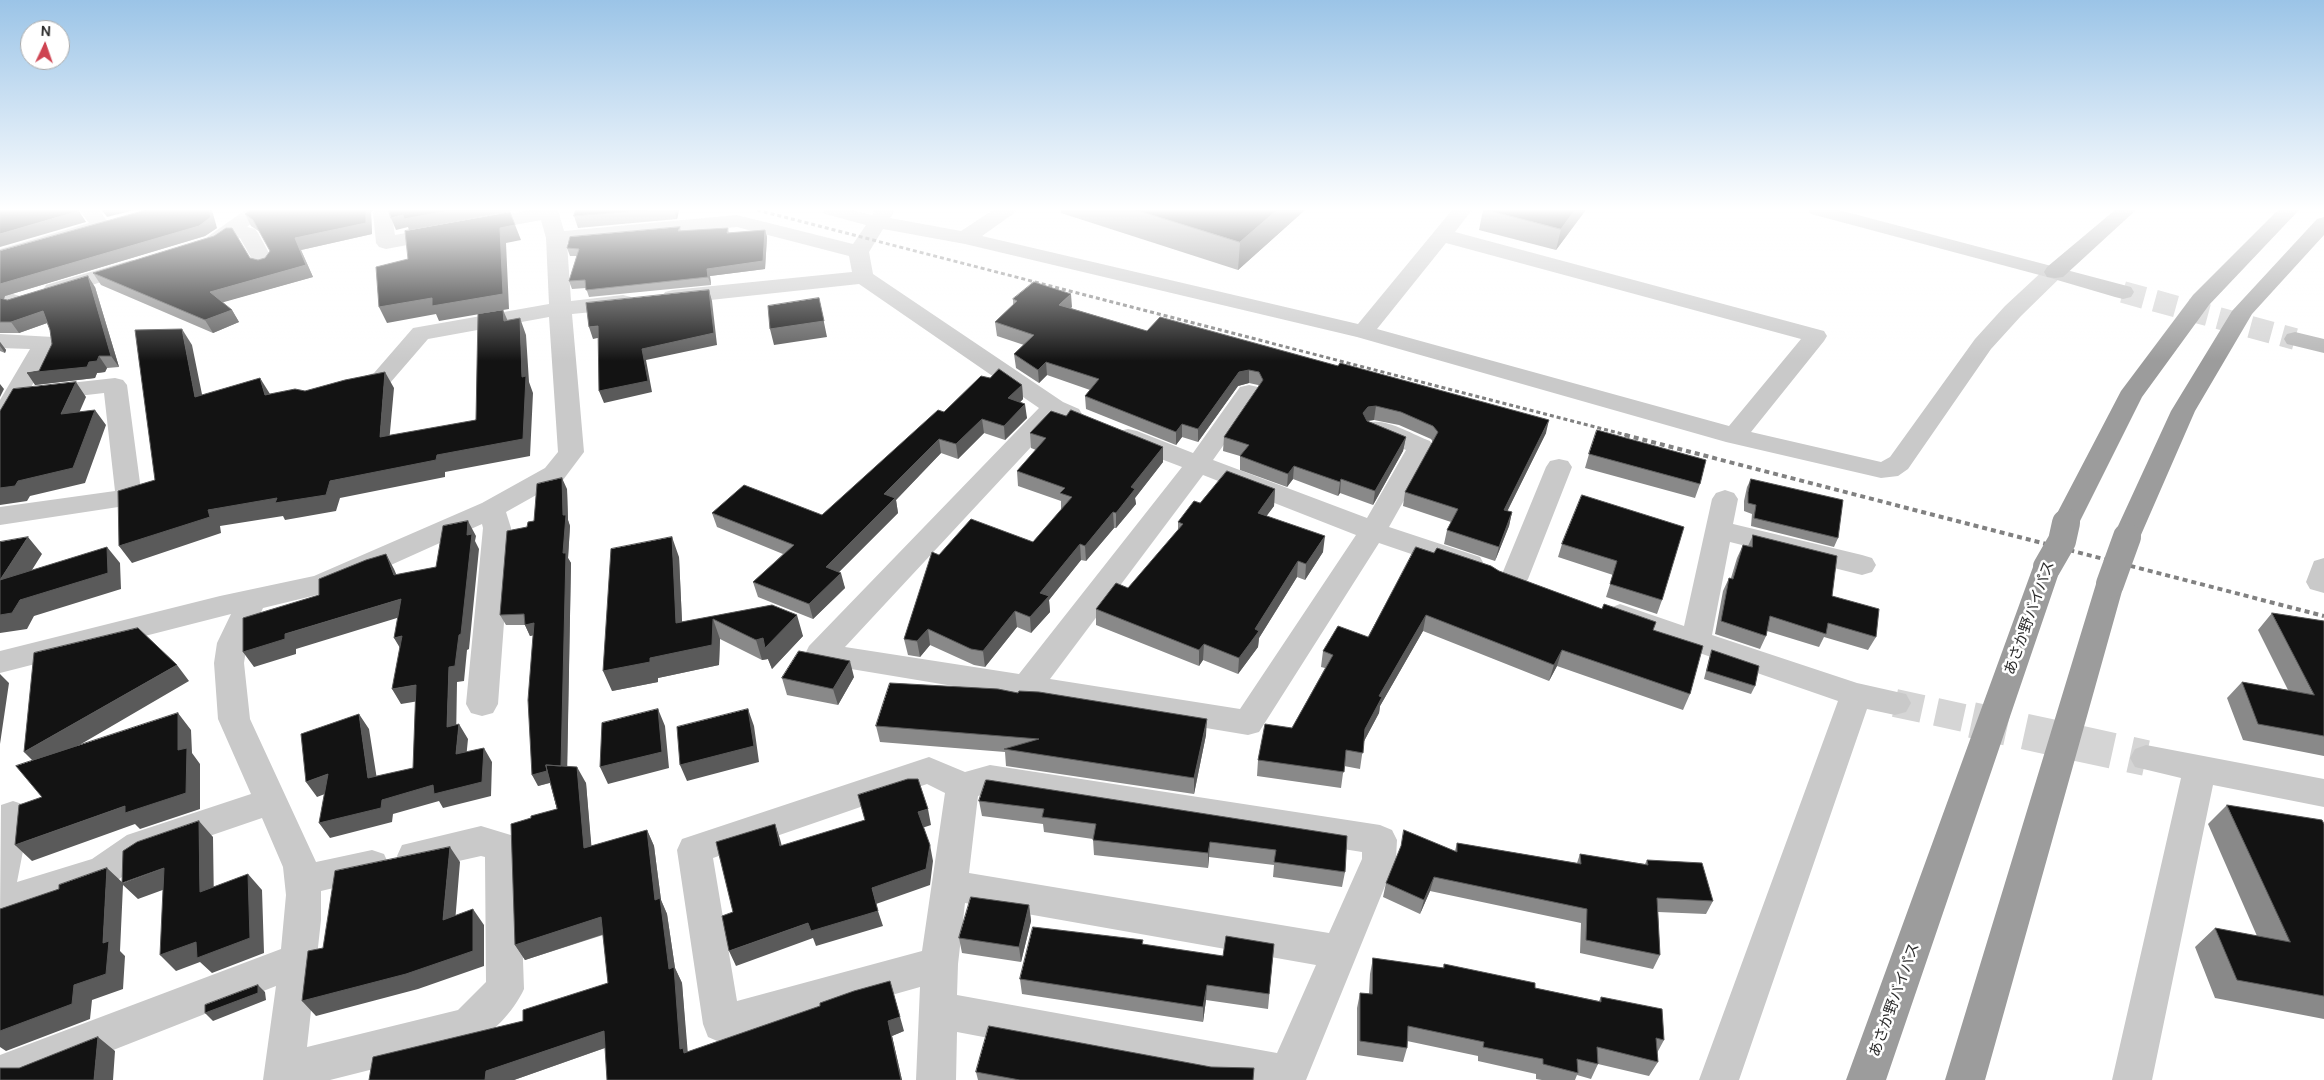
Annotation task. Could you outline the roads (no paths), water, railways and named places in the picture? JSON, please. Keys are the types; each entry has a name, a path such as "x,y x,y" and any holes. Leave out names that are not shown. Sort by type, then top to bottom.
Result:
{"highway":[{"path":"2055,272 2068,260"},
{"name":"あさか野バイパス","path":"1866,1080 2047,567 2062,541 2066,522 2130,396 2201,300 2238,260"},
{"path":"1966,1080 2110,584 2127,537 2183,411 2242,311 2288,260"}],"main road":[{"path":"2011,260 2123,292"},
{"path":"2295,339 2324,346"}],"street":[{"path":"262,260 264,264"},
{"path":"385,260 385,266"},
{"path":"0,662 220,606 323,584 491,510 554,474 561,468 570,452 557,260"},
{"path":"848,260 861,265 1054,407 1197,465 1373,531 1541,589"},
{"path":"861,265 863,260"},
{"path":"1060,260 1363,332 1735,436 1876,469 1894,468 1983,344 2013,311 2055,272"},
{"path":"1363,332 1421,260"},
{"path":"1536,260 1816,336 1735,436"},
{"path":"5,305 147,262"},
{"path":"331,394 382,378 422,333 560,309 861,265"},
{"path":"0,340 45,342 0,422"},
{"path":"0,516 129,498 115,385 14,396"},
{"path":"1027,687 1197,465 1249,392"},
{"path":"1054,407 820,654 1248,723 1373,531 1421,447 1375,428"},
{"path":"1514,579 1558,467"},
{"path":"1696,642 1725,499"},
{"path":"482,704 497,528 491,510"},
{"path":"1719,530 1862,565"},
{"path":"2324,568 2320,582 2324,583"},
{"path":"252,600 232,643 229,663 234,720 301,868 302,880 303,920 283,1076 469,1026 505,988 502,846 481,841 302,880"},
{"path":"1596,607 1856,695 1895,703"},
{"path":"1719,1080 1856,695"},
{"path":"2146,758 2324,793"},
{"path":"2132,1080 2200,768"},
{"path":"937,1010 1287,1078 1379,859 1380,840 990,779 963,786 929,770 694,850 722,1024 939,964"},
{"path":"936,1080 939,964 963,786"},
{"path":"0,903 103,871 140,845 272,801"},
{"path":"0,881 12,815"},
{"path":"949,885 1340,952"},
{"path":"0,1075 297,960"}],"tunnel":[{"path":"2123,292 2295,339"},
{"path":"1895,703 1978,721"},
{"path":"1972,720 2146,758"}],"railway":[{"path":"952,260 1630,436"},
{"path":"1625,435 2324,616"}]}
